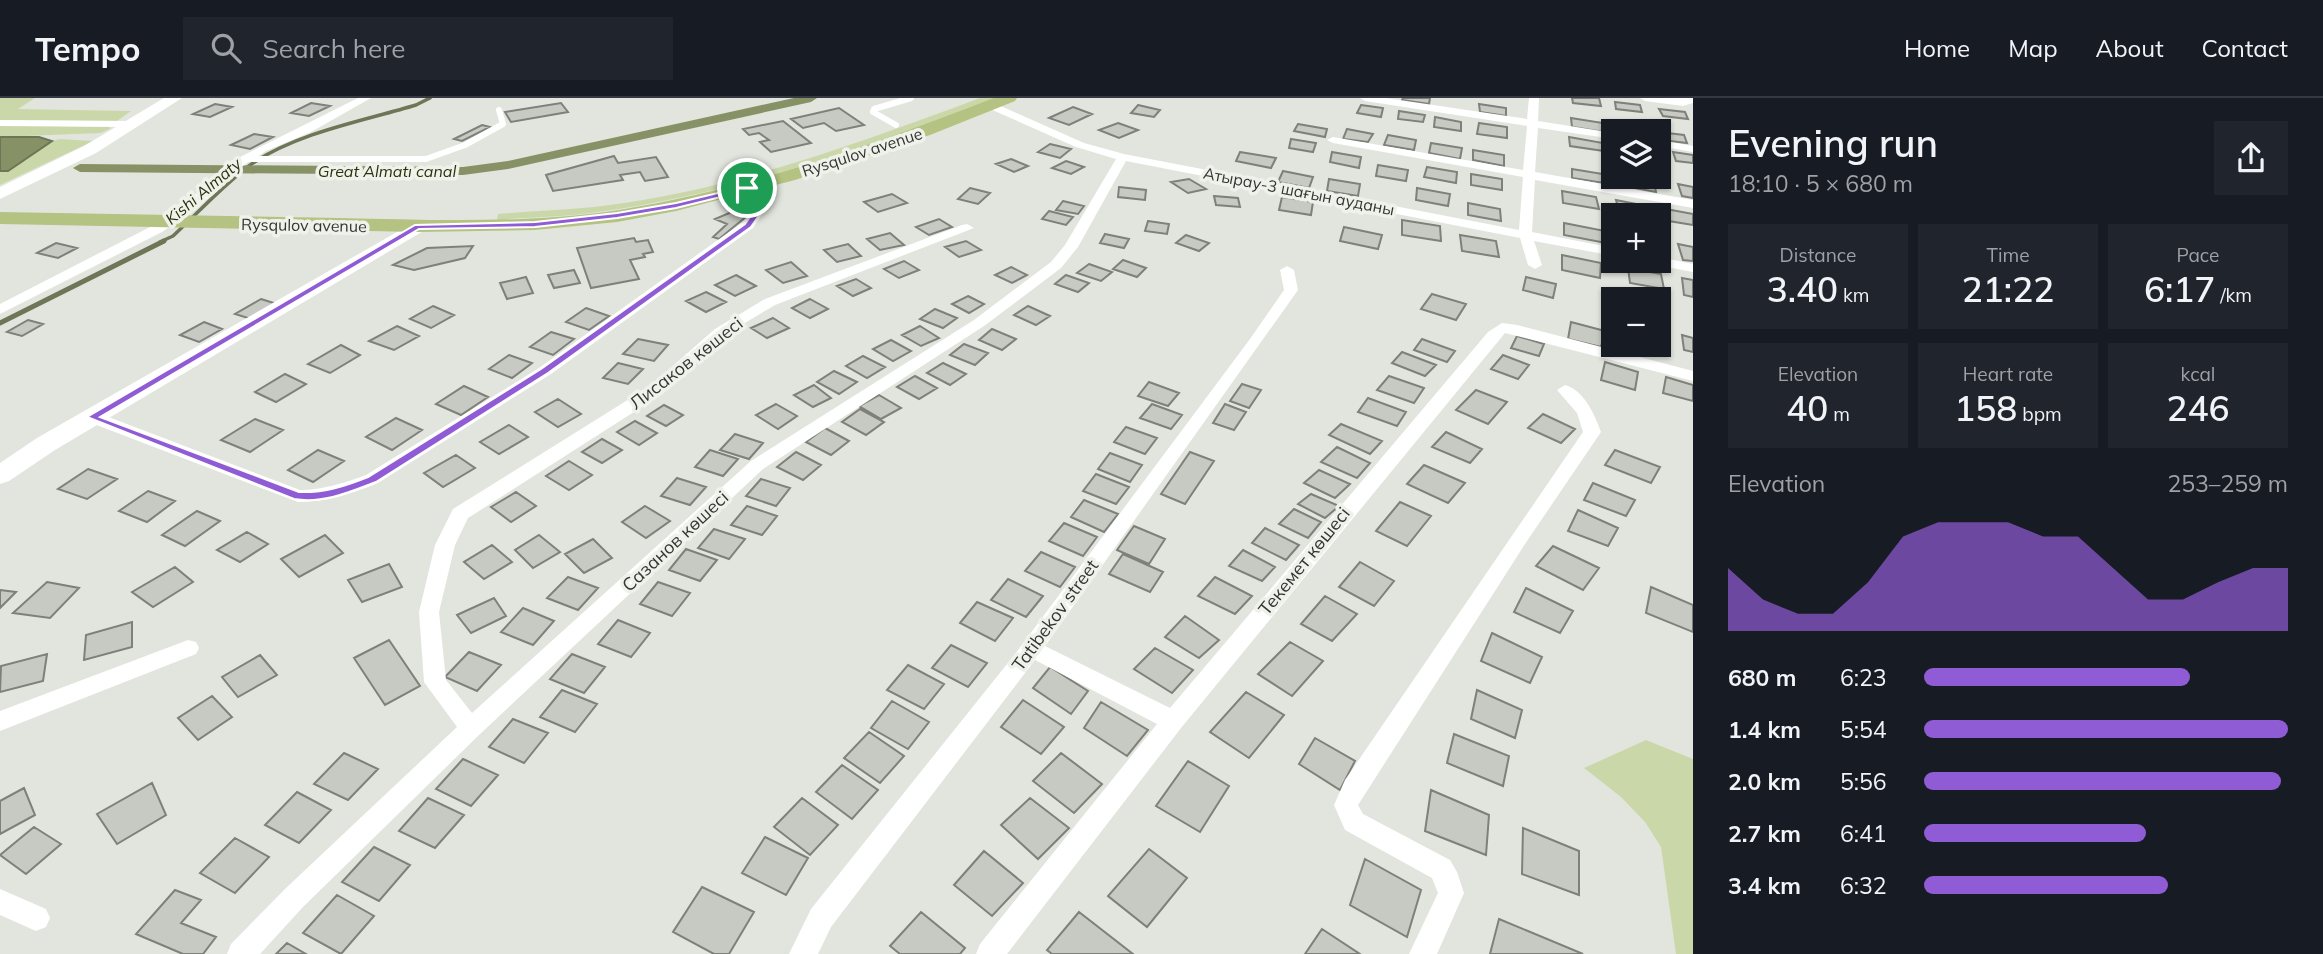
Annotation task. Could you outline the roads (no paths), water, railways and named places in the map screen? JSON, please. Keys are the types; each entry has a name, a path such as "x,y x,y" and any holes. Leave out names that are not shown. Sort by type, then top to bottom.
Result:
{"main road":[{"name":"Rysqulov avenue","path":"7,207 508,210 626,199 705,182 801,156 972,98"},
{"name":"Rysqulov avenue","path":"7,207 328,226 535,224 617,216 747,188 838,161 1010,98"},
{"path":"367,226 359,223 361,217 382,210"}],"street":[{"path":"7,207 54,170 128,129 174,98"},
{"path":"0,310 157,229 192,205 246,160 366,98"},
{"path":"1365,98 1601,134"},
{"path":"1534,98 1525,233 1535,265"},
{"path":"1644,98 1683,103 1693,100"},
{"name":"Атырау-3 шағын ауданы","path":"992,106 1080,145 1123,157 1601,249"},
{"path":"1332,140 1693,204"},
{"path":"1671,145 1693,149"},
{"name":"Сазанов көшесі","path":"241,954 294,898 471,728 757,465 979,323 1056,265 1071,247 1123,157"},
{"path":"92,417 298,496 318,496 346,490 372,479 545,371 748,225 760,208 760,201 747,188"},
{"path":"0,475 92,417 418,226"},
{"name":"Лисаков көшесі","path":"471,728 435,681 429,612 445,545 460,514 656,390 720,332 770,302 835,275 967,228"},
{"path":"1671,264 1693,268"},
{"name":"Tatibekov street","path":"803,954 821,918 1031,648 1291,290 1287,270"},
{"name":"Текемет көшесі","path":"990,954 1173,721 1379,470 1502,328 1693,376"},
{"path":"1423,954 1451,893 1448,881 1441,869 1354,822 1346,805 1354,788 1407,707 1592,432 1585,412 1565,390"},
{"path":"0,722 188,648"},
{"path":"1031,648 1173,721"},
{"path":"0,902 36,918"}],"lane":[{"path":"896,125 873,112 874,110 911,98"},
{"path":"246,160 426,159 465,145 503,124 499,110"},
{"path":"0,123 128,129"}],"waterway":[{"name":"Kіshі Almaty","path":"160,242 173,236 222,188 271,152 311,135 416,105 430,98"},
{"name":"Great Almatı canal","path":"80,168 463,171 508,165 811,98"},
{"name":"Kіshі Almaty","path":"0,323 164,241"}]}
